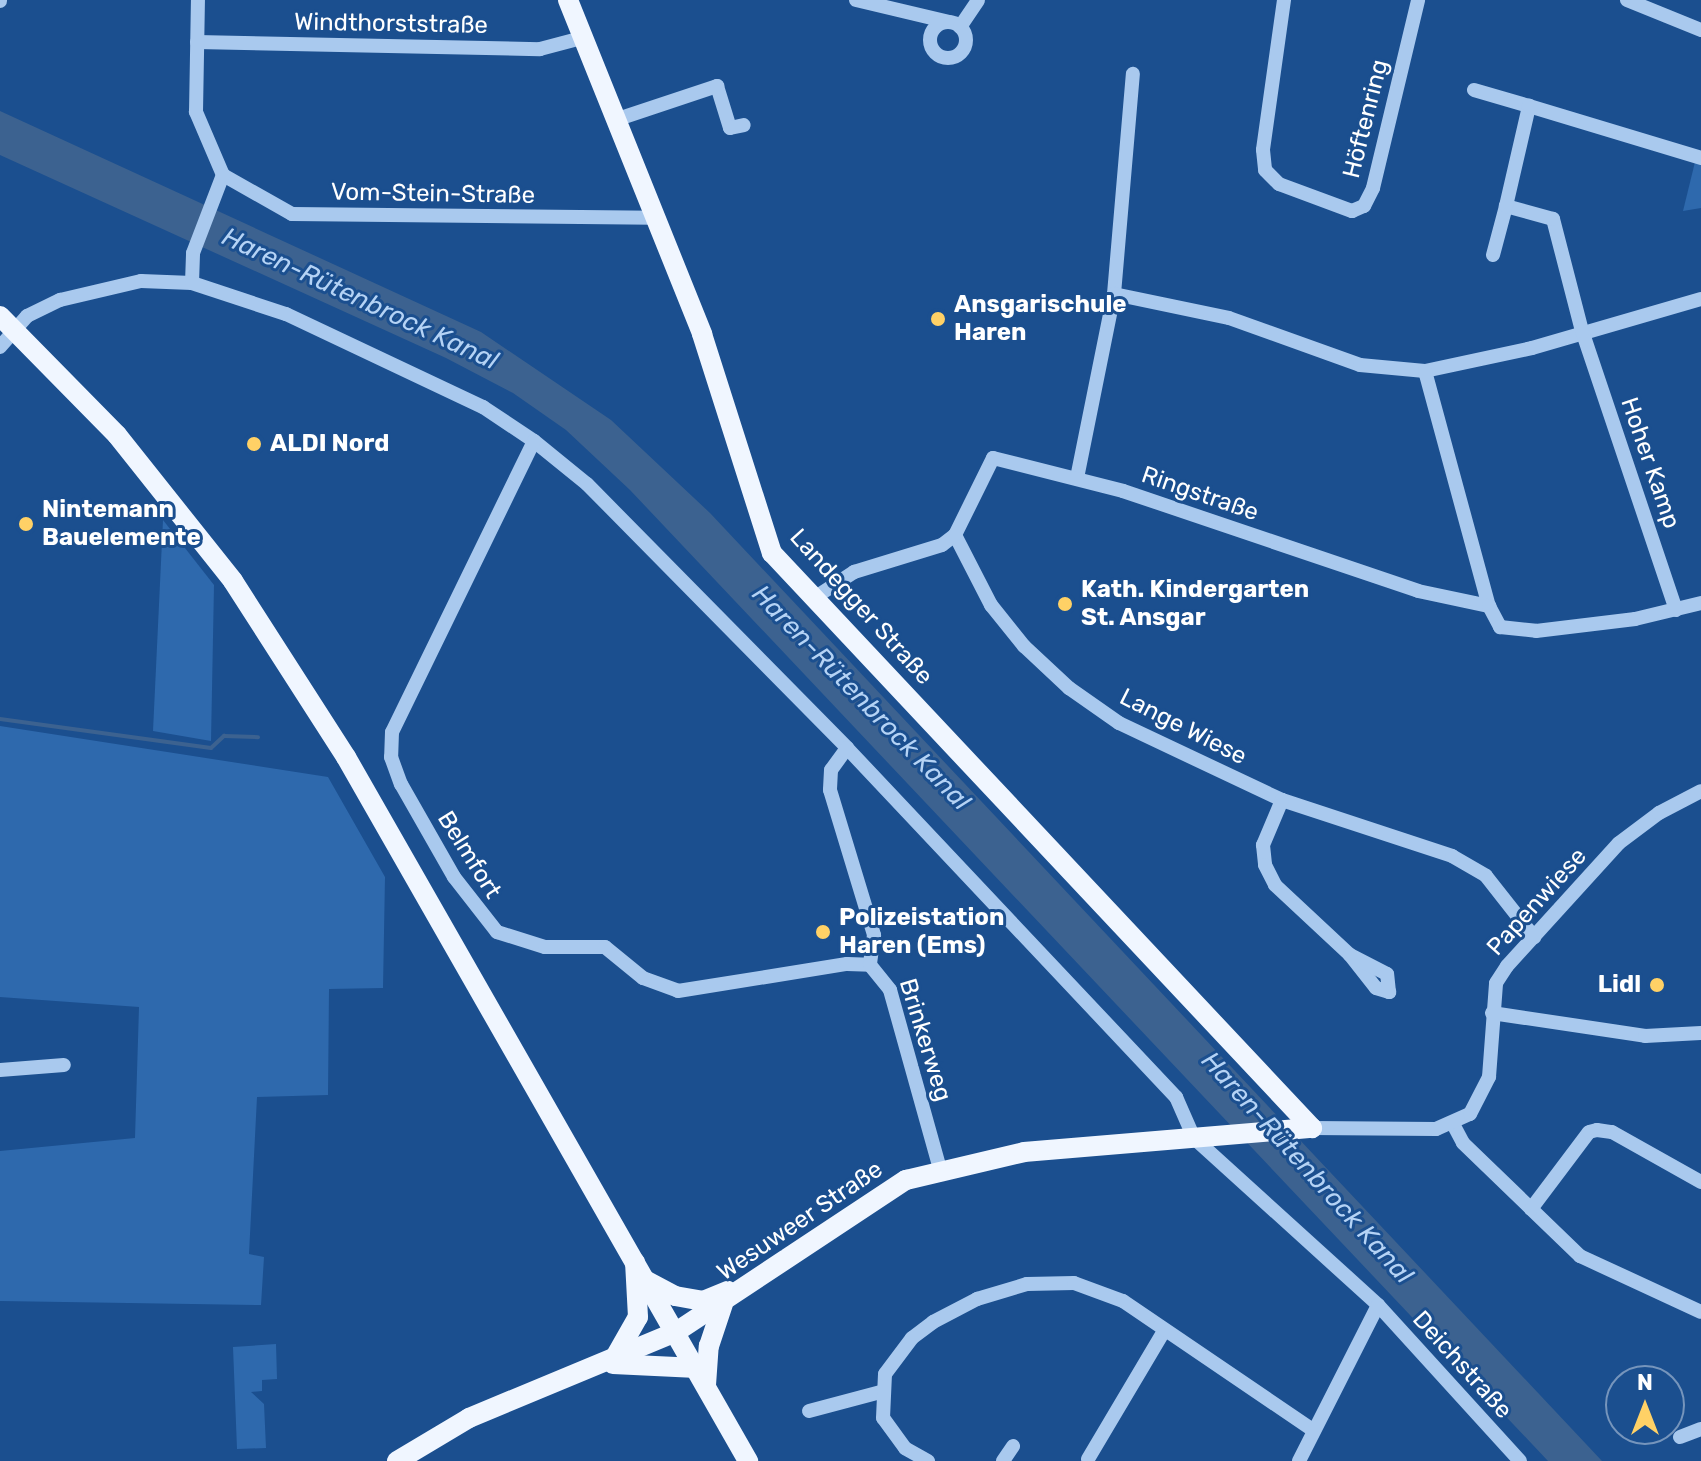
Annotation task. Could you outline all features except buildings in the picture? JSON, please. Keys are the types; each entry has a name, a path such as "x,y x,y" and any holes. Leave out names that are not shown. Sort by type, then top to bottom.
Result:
{"main road":[{"name":"Landegger Straße","path":"568,0 720,384 764,538 772,553 1304,1129"},
{"path":"7,323 117,435 233,581 346,757 748,1461"},
{"name":"Wesuweer Straße","path":"397,1461 469,1418 676,1332 723,1304 867,1202 940,1169 1024,1152 1304,1129"},
{"path":"635,1262 638,1317 607,1362 702,1376"},
{"path":"647,1281 675,1296 703,1301 755,1282"},
{"path":"702,1376 723,1304"}],"street":[{"path":"192,283 193,253 223,175 196,112 198,0"},
{"path":"856,0 956,24 978,0"},
{"name":"Höftenring","path":"1284,0 1263,150 1265,170 1279,184 1352,211 1364,206 1373,188 1418,0"},
{"path":"1627,0 1701,30"},
{"name":"Windthorststraße","path":"197,42 540,49 582,38"},
{"path":"1077,478 1114,294 1133,74"},
{"path":"615,120 717,86 730,128 744,125"},
{"path":"1474,90 1701,158"},
{"path":"1493,255 1529,106"},
{"name":"Vom-Stein-Straße","path":"223,175 292,214 653,218"},
{"name":"Hoher Kamp","path":"1506,206 1553,219 1582,331 1676,610"},
{"path":"0,347 7,323 49,305 97,289 141,281 192,283 286,314 483,407 534,441 587,484 847,748 1176,1097 1194,1138"},
{"path":"1114,294 1229,318 1360,365 1425,371 1518,351 1701,299"},
{"path":"1425,371 1489,606"},
{"name":"Belmfort","path":"534,441 514,472 392,732 391,757 401,784 454,877 497,932 545,947 605,947 643,978 678,991 847,964 870,965"},
{"name":"Ringstraße","path":"955,535 993,458 1077,478 1370,577 1489,606 1500,627 1536,631 1676,610 1701,603"},
{"path":"814,598 854,572 942,545 955,535"},
{"name":"Lange Wiese","path":"955,535 991,605 1069,688 1119,723 1282,800 1452,856 1486,876 1534,937"},
{"name":"Brinkerweg","path":"847,748 828,780 874,935 870,965 890,990 940,1169"},
{"name":"Papenwiese","path":"1453,1124 1470,1114 1484,1093 1496,983 1619,843 1659,813 1701,791"},
{"path":"1282,800 1267,826 1265,865 1275,885 1350,955"},
{"path":"1492,1013 1645,1036 1701,1033"},
{"path":"0,1070 64,1065"},
{"path":"1304,1129 1415,1131 1453,1124 1463,1143 1580,1256 1701,1312"},
{"path":"1531,1209 1589,1132 1597,1130 1612,1132 1701,1182"},
{"name":"Deichstraße","path":"1194,1138 1378,1305 1520,1461"},
{"path":"928,1461 905,1448 883,1418 881,1392 897,1355 933,1322 977,1299 1027,1284 1074,1283 1100,1289 1313,1430"},
{"path":"1299,1461 1378,1305"},
{"path":"1088,1459 1164,1331"},
{"path":"809,1411 881,1392"},
{"path":"1003,1461 1013,1446"}],"shaded area":[{"path":"1695,162 1701,163 1701,208 1683,211"},
{"path":"163,520 214,585 211,741 153,731"},
{"path":"0,726 328,777 385,877 383,988 329,989 328,1095 257,1097 249,1254 264,1257 261,1305 0,1301 0,1151 135,1138 139,1007 0,997"},
{"path":"276,1344 277,1379 262,1380 262,1391 251,1392 264,1404 266,1448 237,1449 233,1347"}],"water":[{"name":"Haren-Rütenbrock Kanal","path":"0,111 481,332 611,420 710,513 1602,1461 1548,1461 630,490 566,430 513,393 446,358 0,155"}],"waterway":[{"path":"0,719 211,748 224,736 258,737"}],"place":[{"name":"Ansgarischule Haren","path":"938,319"},
{"name":"ALDI Nord","path":"254,444"},
{"name":"Nintemann Bauelemente","path":"26,524"},
{"name":"Kath. Kindergarten St. Ansgar","path":"1065,604"},
{"name":"Polizeistation Haren (Ems)","path":"823,932"},
{"name":"Lidl","path":"1657,985"}]}
